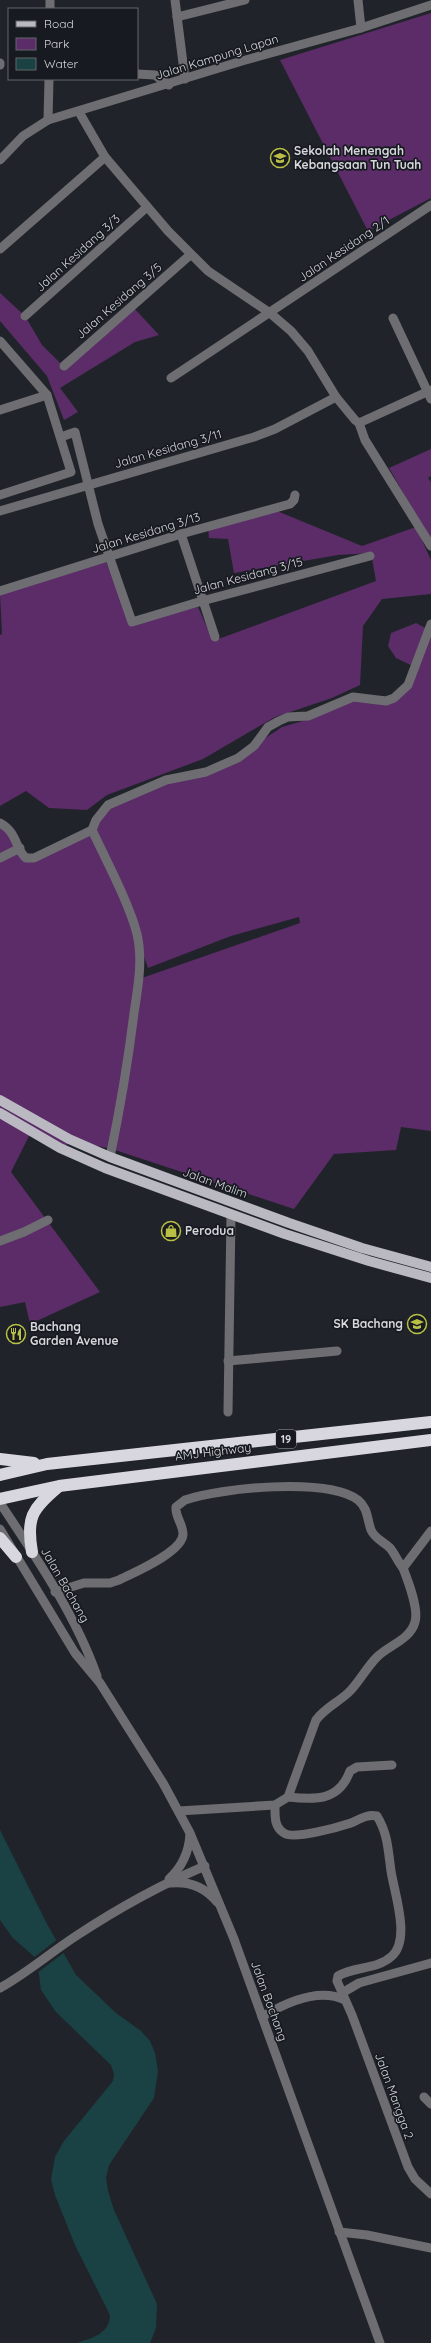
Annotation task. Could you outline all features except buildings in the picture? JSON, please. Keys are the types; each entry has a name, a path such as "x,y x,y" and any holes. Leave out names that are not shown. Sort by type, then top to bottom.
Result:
{"highway":[{"name":"AMJ Highway","path":"0,1476 48,1464 431,1422"},
{"name":"AMJ Highway","path":"0,1499 60,1486 431,1440"},
{"path":"0,1459 48,1464"},
{"path":"32,1552 29,1528 33,1511 39,1503 60,1486"},
{"path":"0,1538 16,1557"}],"main road":[{"name":"Jalan Malim","path":"0,1100 68,1139 110,1157 289,1223 362,1248 431,1267"},
{"name":"Jalan Malim","path":"0,1113 60,1148 105,1168 231,1215 369,1262 431,1278"}],"street":[{"path":"175,0 185,79"},
{"path":"177,17 245,0"},
{"path":"358,0 361,28"},
{"name":"Jalan Kampung Lapan","path":"0,160 23,136 48,120 169,85 242,61 361,28 431,5"},
{"path":"138,74 154,75 169,85"},
{"path":"48,80 48,120"},
{"path":"79,112 105,157 147,208 190,255 228,287 270,313 300,341 336,397 354,420 359,423 365,440 431,546"},
{"path":"0,249 105,157"},
{"name":"Jalan Kesidang 2/1","path":"171,378 431,205"},
{"name":"Jalan Kesidang 3/3","path":"25,316 147,208"},
{"name":"Jalan Kesidang 3/5","path":"64,366 190,255"},
{"path":"359,423 430,394 393,318"},
{"path":"0,341 46,395 61,437 71,472 0,495"},
{"path":"0,410 46,395"},
{"name":"Jalan Kesidang 3/11","path":"0,511 254,437 276,429 336,397"},
{"path":"61,437 75,432 110,558"},
{"name":"Jalan Kesidang 3/13","path":"0,591 110,558 181,534 290,504 294,500 295,495"},
{"path":"181,534 215,637"},
{"name":"Jalan Kesidang 3/15","path":"110,558 132,622 202,601 370,556"},
{"path":"0,823 15,836 26,858 34,858 92,830 96,820 108,805 166,780 206,772 238,758 254,746 268,727 288,717 308,716 353,697 386,701 394,698 408,685 431,624"},
{"path":"92,830 130,916 139,948 139,980 126,1077 110,1157"},
{"path":"0,858 20,848"},
{"path":"228,1412 231,1215"},
{"path":"0,1241 24,1232 48,1220"},
{"path":"228,1361 338,1351"},
{"path":"55,1592 84,1583 110,1583 119,1580 170,1552 181,1540 183,1534 175,1513 178,1503 185,1500 291,1485 317,1488 350,1495 359,1500 369,1517 370,1528 376,1538 384,1542 403,1568 415,1608 415,1622 403,1639 370,1664 349,1692 323,1711 316,1720 288,1798"},
{"name":"Jalan Bachang","path":"0,1503 32,1552 87,1647 100,1683"},
{"name":"Jalan Bachang","path":"0,1530 75,1653 100,1683 179,1811 190,1833 222,1908 380,2343"},
{"path":"403,1568 431,1531"},
{"path":"179,1811 275,1805 288,1798 312,1800 329,1797 346,1783 350,1771 357,1767 392,1765"},
{"name":"Jalan Mangga 2","path":"275,1805 275,1823 282,1832 288,1836 329,1828 372,1815 377,1816 383,1826 389,1848 393,1880 398,1899 400,1942 397,1950 387,1960 338,1976 337,1981 352,2015 408,2168 415,2179 431,2194"},
{"path":"165,1883 176,1872 187,1853 190,1833"},
{"path":"0,1988 23,1975 72,1939 107,1916 165,1883 205,1866"},
{"path":"165,1883 176,1882 196,1885 206,1891 222,1908"},
{"path":"262,2017 288,2003 310,1997 330,1995 343,1997 359,1983 431,1963"},
{"path":"424,2097 431,2104"},
{"path":"339,2232 368,2234 431,2248"}],"green space":[{"path":"431,13 431,198 368,231 280,60"},
{"path":"0,293 25,316 42,345 60,363 132,306 159,335 135,342 60,388 78,412 64,420 47,376 0,321"},
{"path":"431,449 431,476 428,478 431,482 431,541 389,468"},
{"path":"277,511 362,546 416,527 431,560 431,594 382,599 363,626 360,685 332,698 275,717 203,759 107,795 87,810 49,808 26,791 0,806 0,635 2,634 0,594 106,562 130,624 198,607 213,641 376,581 371,553 338,555 234,573 228,539 209,538 208,528"},
{"path":"416,623 429,630 431,624 431,1131 401,1127 396,1150 334,1154 294,1209 112,1149 74,1141 60,1148 31,1132 11,1172 100,1292 30,1324 25,1302 0,1307 0,827 20,848 35,858 92,830 108,805 166,780 206,772 282,727 313,718 359,697 394,698 415,667 396,658 388,646 391,633","holes":["299,917 300,923 139,979 137,936 148,968 231,936"]}],"water":[{"path":"0,1830 47,1924 76,1975 116,2013 141,2031 150,2041 155,2053 158,2071 154,2098 109,2165 106,2178 108,2191 114,2210 157,2304 156,2328 150,2343 77,2343 100,2334 107,2326 110,2315 75,2245 55,2195 51,2179 55,2157 64,2141 113,2081 114,2074 111,2065 56,2012 41,1990 37,1959 13,1938 0,1920"}],"pier":[{"path":"58,1939 65,1952 37,1973 35,1960 33,1958"}],"place":[{"name":"Sekolah Menengah Kebangsaan Tun Tuah","path":"280,158"},
{"name":"Perodua","path":"171,1231"},
{"name":"SK Bachang","path":"417,1324"},
{"name":"Bachang Garden Avenue","path":"16,1334"}]}
